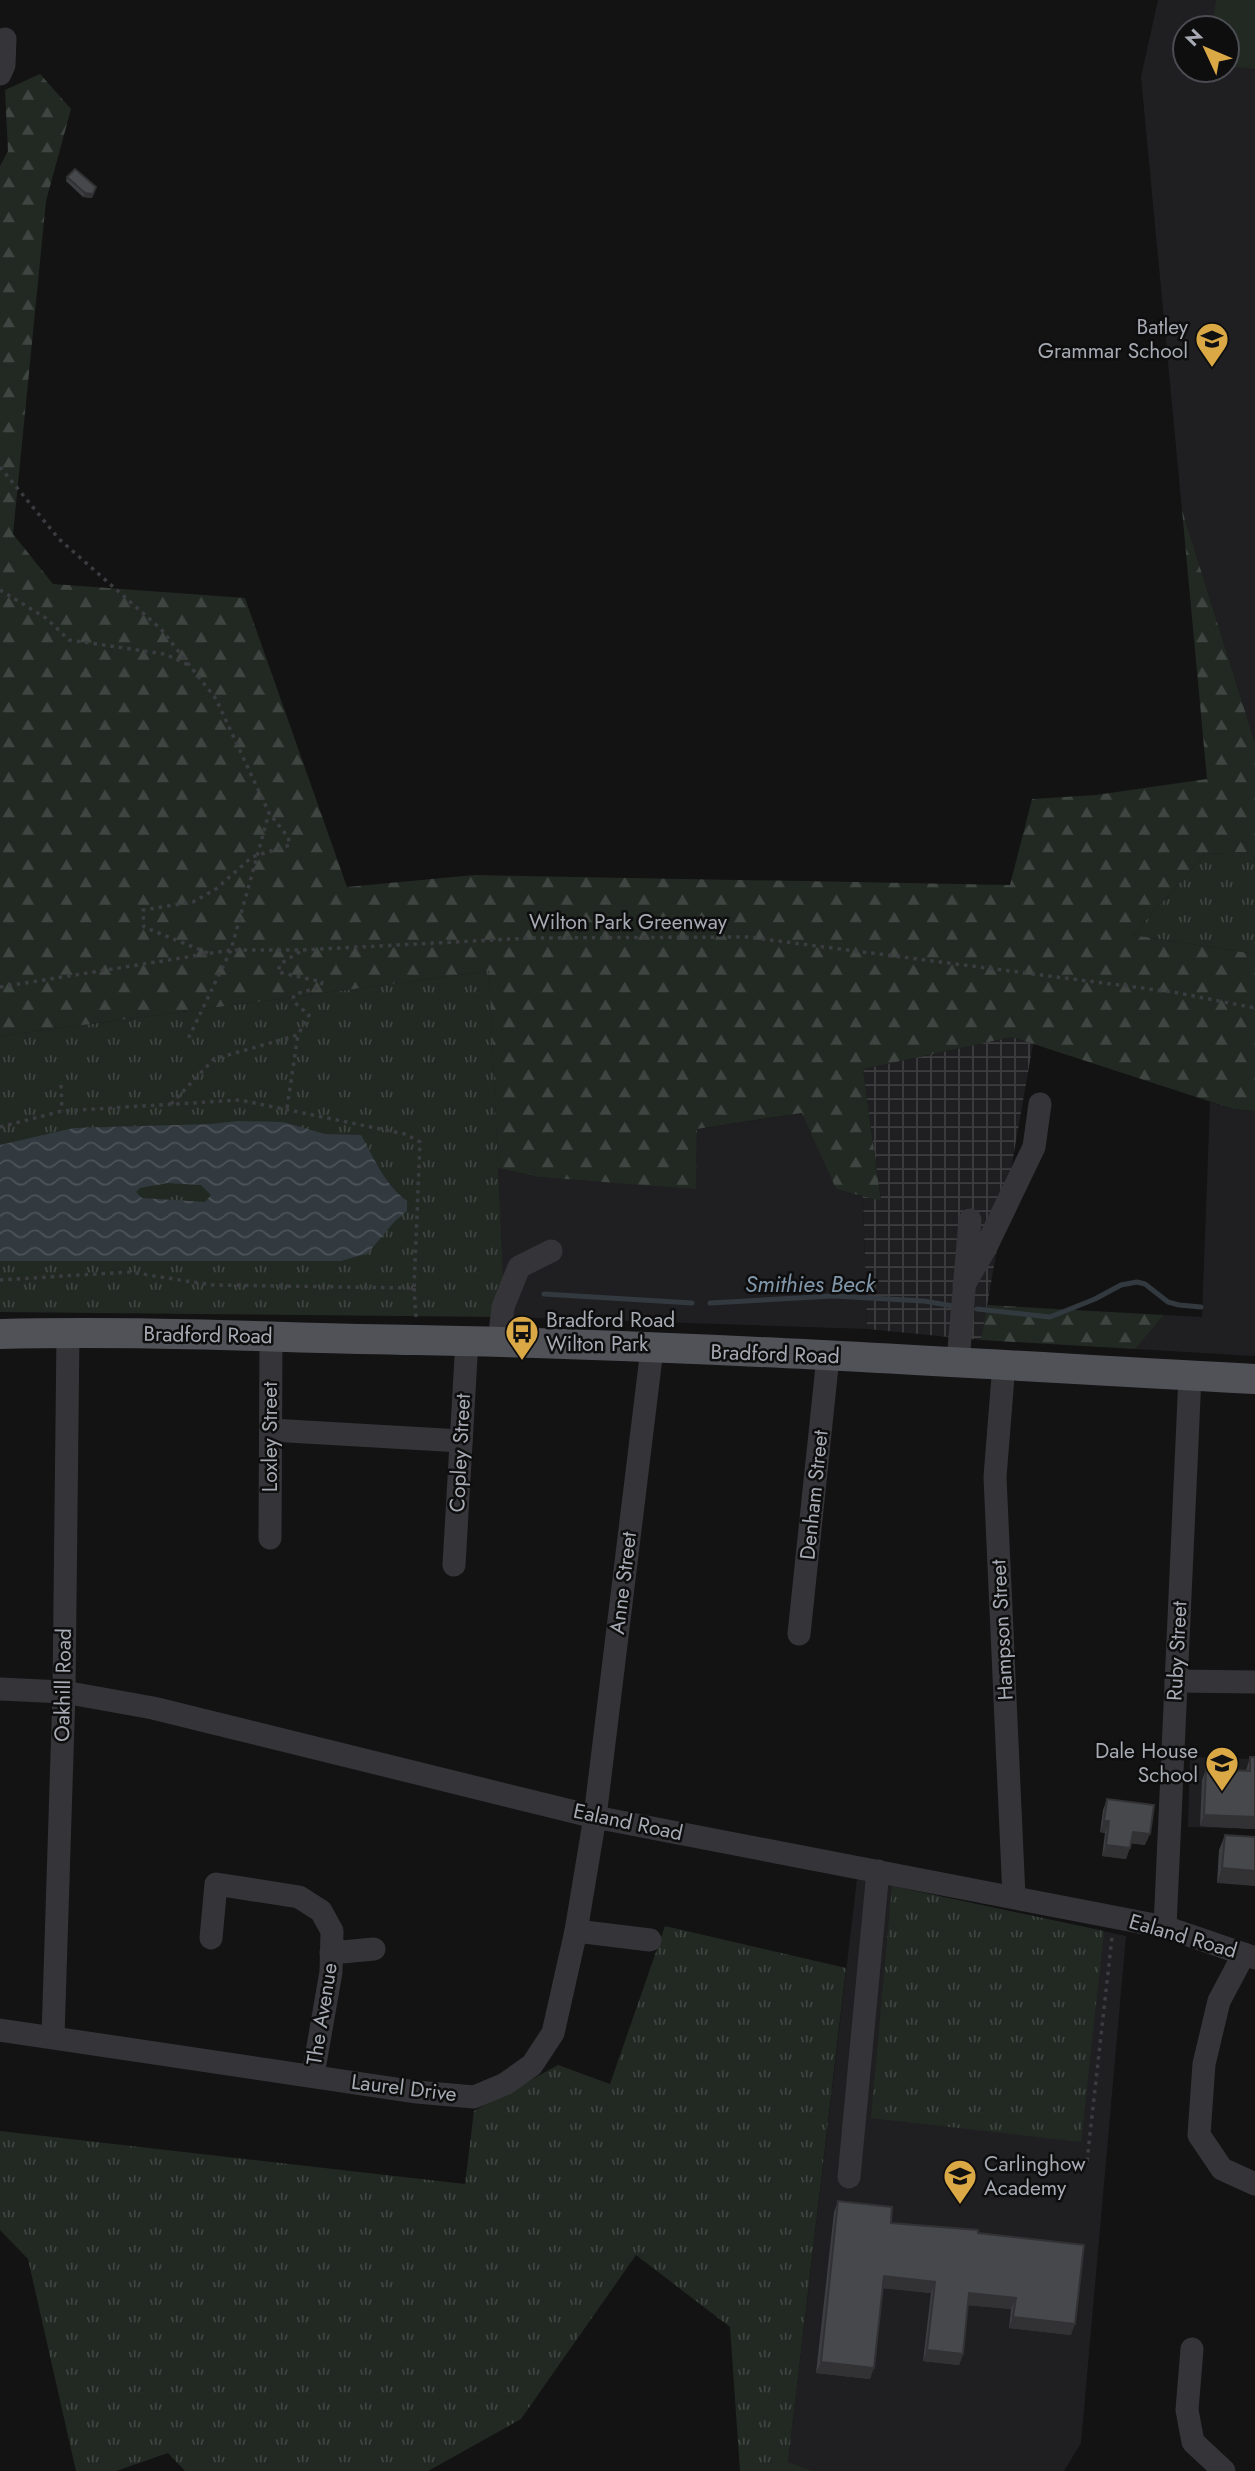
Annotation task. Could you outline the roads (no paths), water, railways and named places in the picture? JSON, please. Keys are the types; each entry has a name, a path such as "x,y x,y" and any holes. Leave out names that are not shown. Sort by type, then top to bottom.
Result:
{"main road":[{"name":"Bradford Road","path":"0,1334 68,1332 499,1341 958,1361 1255,1379"}],"street":[{"path":"0,41 5,39 4,65 0,74"},
{"path":"964,1285 986,1247 1034,1147 1040,1104"},
{"path":"958,1361 970,1220"},
{"path":"499,1341 503,1307 519,1267 551,1251"},
{"name":"Oakhill Road","path":"53,2037 64,1692 68,1332"},
{"name":"Loxley Street","path":"270,1538 271,1336"},
{"name":"Copley Street","path":"454,1565 467,1340"},
{"name":"Anne Street","path":"595,1817 652,1349"},
{"name":"Denham Street","path":"799,1634 828,1357"},
{"name":"Hampson Street","path":"1004,1364 995,1478 1014,1897"},
{"name":"Ruby Street","path":"1165,1927 1190,1376"},
{"path":"271,1430 461,1441"},
{"path":"1176,1681 1255,1682"},
{"name":"Ealand Road","path":"0,1689 64,1692 153,1708 595,1817 1165,1927 1250,1956"},
{"name":"Laurel Drive","path":"0,2030 417,2092 474,2097 505,2084 532,2065 553,2033 576,1931 595,1817"},
{"path":"849,2176 878,1871"},
{"name":"The Avenue","path":"211,1938 216,1884 256,1888 299,1897 321,1911 332,1931 331,1972 313,2076"},
{"path":"576,1931 650,1940"},
{"name":"The Avenue","path":"331,1953 374,1949"},
{"path":"1250,1956 1219,2001 1204,2064 1199,2135 1222,2169 1255,2184"},
{"path":"1192,2349 1187,2410 1193,2442 1224,2471"}],"water":[{"path":"238,1121 283,1122 325,1134 361,1135 386,1179 407,1201 407,1211 368,1253 341,1261 0,1261 0,1145 74,1128","holes":["167,1183 201,1185 211,1195 205,1202 142,1198 136,1192 140,1188"]}],"waterway":[{"path":"977,1309 1050,1317 1121,1285 1137,1282 1145,1284 1168,1302 1201,1307"},
{"name":"Smithies Beck","path":"544,1294 692,1303"},
{"name":"Smithies Beck","path":"710,1303 833,1296 924,1301 953,1306"}],"place":[{"name":"Batley Grammar School","path":"1212,369"},
{"name":"Bradford Road Wilton Park","path":"522,1362"},
{"name":"Dale House School","path":"1222,1793"},
{"name":"Carlinghow Academy","path":"960,2206"}]}
